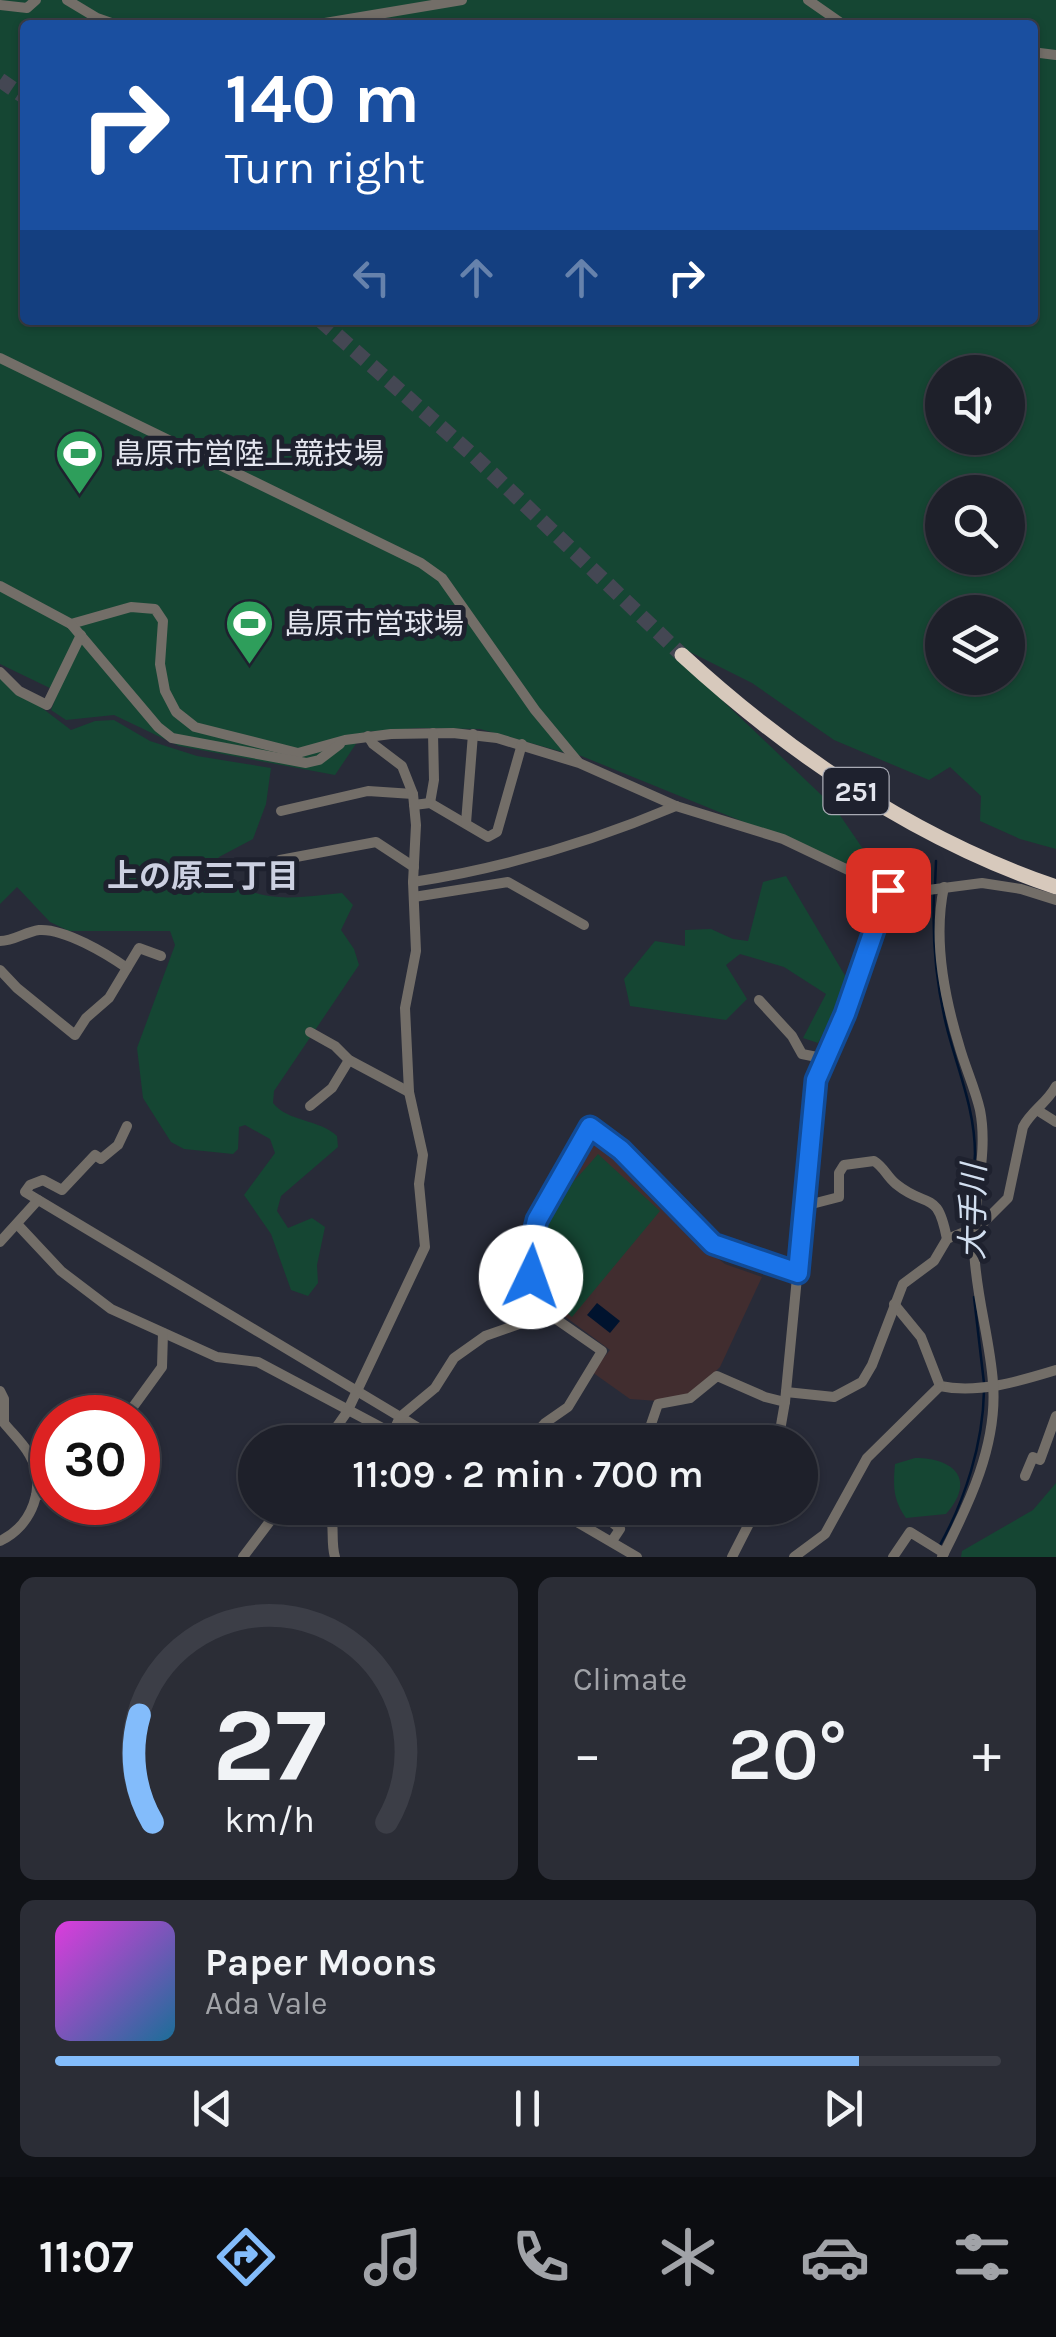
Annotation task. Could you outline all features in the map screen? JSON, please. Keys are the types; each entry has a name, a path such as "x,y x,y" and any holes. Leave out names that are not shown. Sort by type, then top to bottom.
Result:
{"highway":[{"name":"251","path":"682,654 755,720 851,788 921,828 1056,887"}],"street":[{"path":"0,5 27,8 36,0"},
{"path":"66,0 103,20"},
{"path":"344,20 462,0"},
{"path":"808,0 837,20"},
{"path":"0,358 421,562 442,578 535,710 578,763"},
{"path":"0,586 71,624 158,727 182,742 311,764 345,740"},
{"path":"71,624 131,607 155,610 163,621 160,664 164,691 176,712 195,727 286,752 310,752 368,736 474,734 522,744 578,763 676,806 784,839 888,890 913,892 982,884 1021,889 1056,900"},
{"path":"0,672 19,691 47,705 80,635"},
{"path":"430,803 434,780 433,733"},
{"path":"466,823 474,734"},
{"path":"338,1425 425,1247 419,1184 423,1155 409,1092 405,1008 416,951 414,800 402,766 372,744 368,736"},
{"path":"281,812 368,791 430,803 488,837 497,832 522,744"},
{"path":"413,882 524,860 621,830 676,806"},
{"path":"280,860 376,842 414,867"},
{"path":"414,898 508,882 584,925"},
{"path":"893,1557 910,1532 941,1552 967,1509 982,1464 988,1386 969,1230 983,1140 980,1111 958,1043 945,984 937,888"},
{"path":"781,1425 816,1080 888,890"},
{"path":"0,941 39,930 92,944 127,968"},
{"path":"0,970 75,1035 86,1018 109,998 138,948 161,956"},
{"path":"760,1000 792,1036 802,1054 827,1059"},
{"path":"310,1032 349,1060 409,1092"},
{"path":"310,1106 332,1088 349,1060"},
{"path":"651,1425 658,1404 690,1398 717,1376 766,1397 834,1397 862,1382 903,1284 929,1266 947,1239 987,1220 1008,1198 1023,1128 1056,1086"},
{"path":"1037,1110 1056,1122"},
{"path":"127,1126 118,1145 101,1159 94,1155 62,1190 43,1180 30,1185 26,1192 413,1425"},
{"path":"17,1224 61,1271 111,1308 217,1357 258,1362 386,1430 394,1430 400,1417 436,1388 454,1358 485,1336 519,1326 530,1302 530,1239 590,1127 621,1150 713,1244 798,1273"},
{"path":"804,1206 839,1197 838,1173 844,1165 874,1161 901,1188 936,1205 942,1213 947,1239"},
{"path":"0,1242 38,1200"},
{"path":"530,1302 602,1352 568,1407 543,1425"},
{"path":"894,1304 921,1337 940,1386"},
{"path":"141,1395 162,1366 163,1332"},
{"path":"940,1386 988,1386 1056,1370"},
{"path":"794,1557 825,1534 867,1458 940,1386"},
{"path":"0,1391 4,1423 30,1455"},
{"path":"1024,1476 1033,1457 1040,1460 1056,1416"},
{"path":"0,1541 28,1522 30,1515"},
{"path":"243,1557 267,1525"},
{"path":"332,1525 335,1557"},
{"path":"583,1525 638,1557"},
{"path":"612,1541 620,1529 616,1525"},
{"path":"732,1557 748,1525"}],"shaded area":[{"path":"592,1135 622,1156 703,1247 725,1264 762,1277 720,1367 687,1395 658,1401 630,1399 592,1372 610,1350 536,1295 533,1239 541,1218"}],"green space":[{"path":"0,0 1056,0 1056,849 1020,839 980,821 981,796 950,767 929,780 834,740 752,683 680,647 680,660 835,808 872,862 845,863 564,749 566,753 480,729 364,732 335,775 179,746 114,715 66,720 51,710 58,692 0,664"},
{"path":"0,676 71,730 95,721 114,720 150,741 197,756 271,768 266,804 253,839 219,857 214,866 258,894 289,897 342,893 353,905 341,930 359,965 274,1091 273,1103 279,1109 337,1136 338,1147 281,1196 277,1211 288,1228 312,1218 325,1227 317,1265 318,1283 308,1296 291,1290 271,1234 244,1195 275,1153 270,1139 245,1125 239,1127 238,1149 233,1154 184,1149 171,1142 143,1098 137,1048 175,945 170,931 69,931 50,922 17,887 0,904"},
{"path":"786,876 850,984 818,1043 803,1038 826,994 784,967 740,954 726,965 747,999 726,1020 630,1006 624,979 655,941 685,946 685,930 711,929 748,941 763,882"},
{"path":"598,1154 660,1211 572,1317 540,1291 536,1246 556,1203"},
{"path":"915,1458 941,1462 957,1473 959,1491 946,1514 906,1518 902,1511 895,1492 895,1464"},
{"path":"1056,1483 1056,1557 961,1557 962,1551 1033,1510"}],"water":[{"path":"597,1303 620,1321 610,1333 587,1315"}],"waterway":[{"name":"大手川","path":"935,885 936,861"},
{"name":"大手川","path":"934,893 934,946 940,998 974,1138 966,1224"},
{"name":"大手川","path":"967,1237 969,1254"},
{"name":"大手川","path":"974,1297 984,1383"},
{"name":"大手川","path":"940,1545 971,1471 984,1391"}],"tunnel":[{"path":"0,80 20,94"},
{"path":"326,325 475,457 682,655"}],"place":[{"name":"島原市営陸上競技場","path":"79,496"},
{"name":"島原市営球場","path":"249,666"}],"district":[{"name":"上の原三丁目","path":"203,876"}],"route":[{"path":"531,1277 528,1257 537,1220 590,1127 621,1150 718,1248 798,1273 816,1080 845,1014 888,890"}]}
